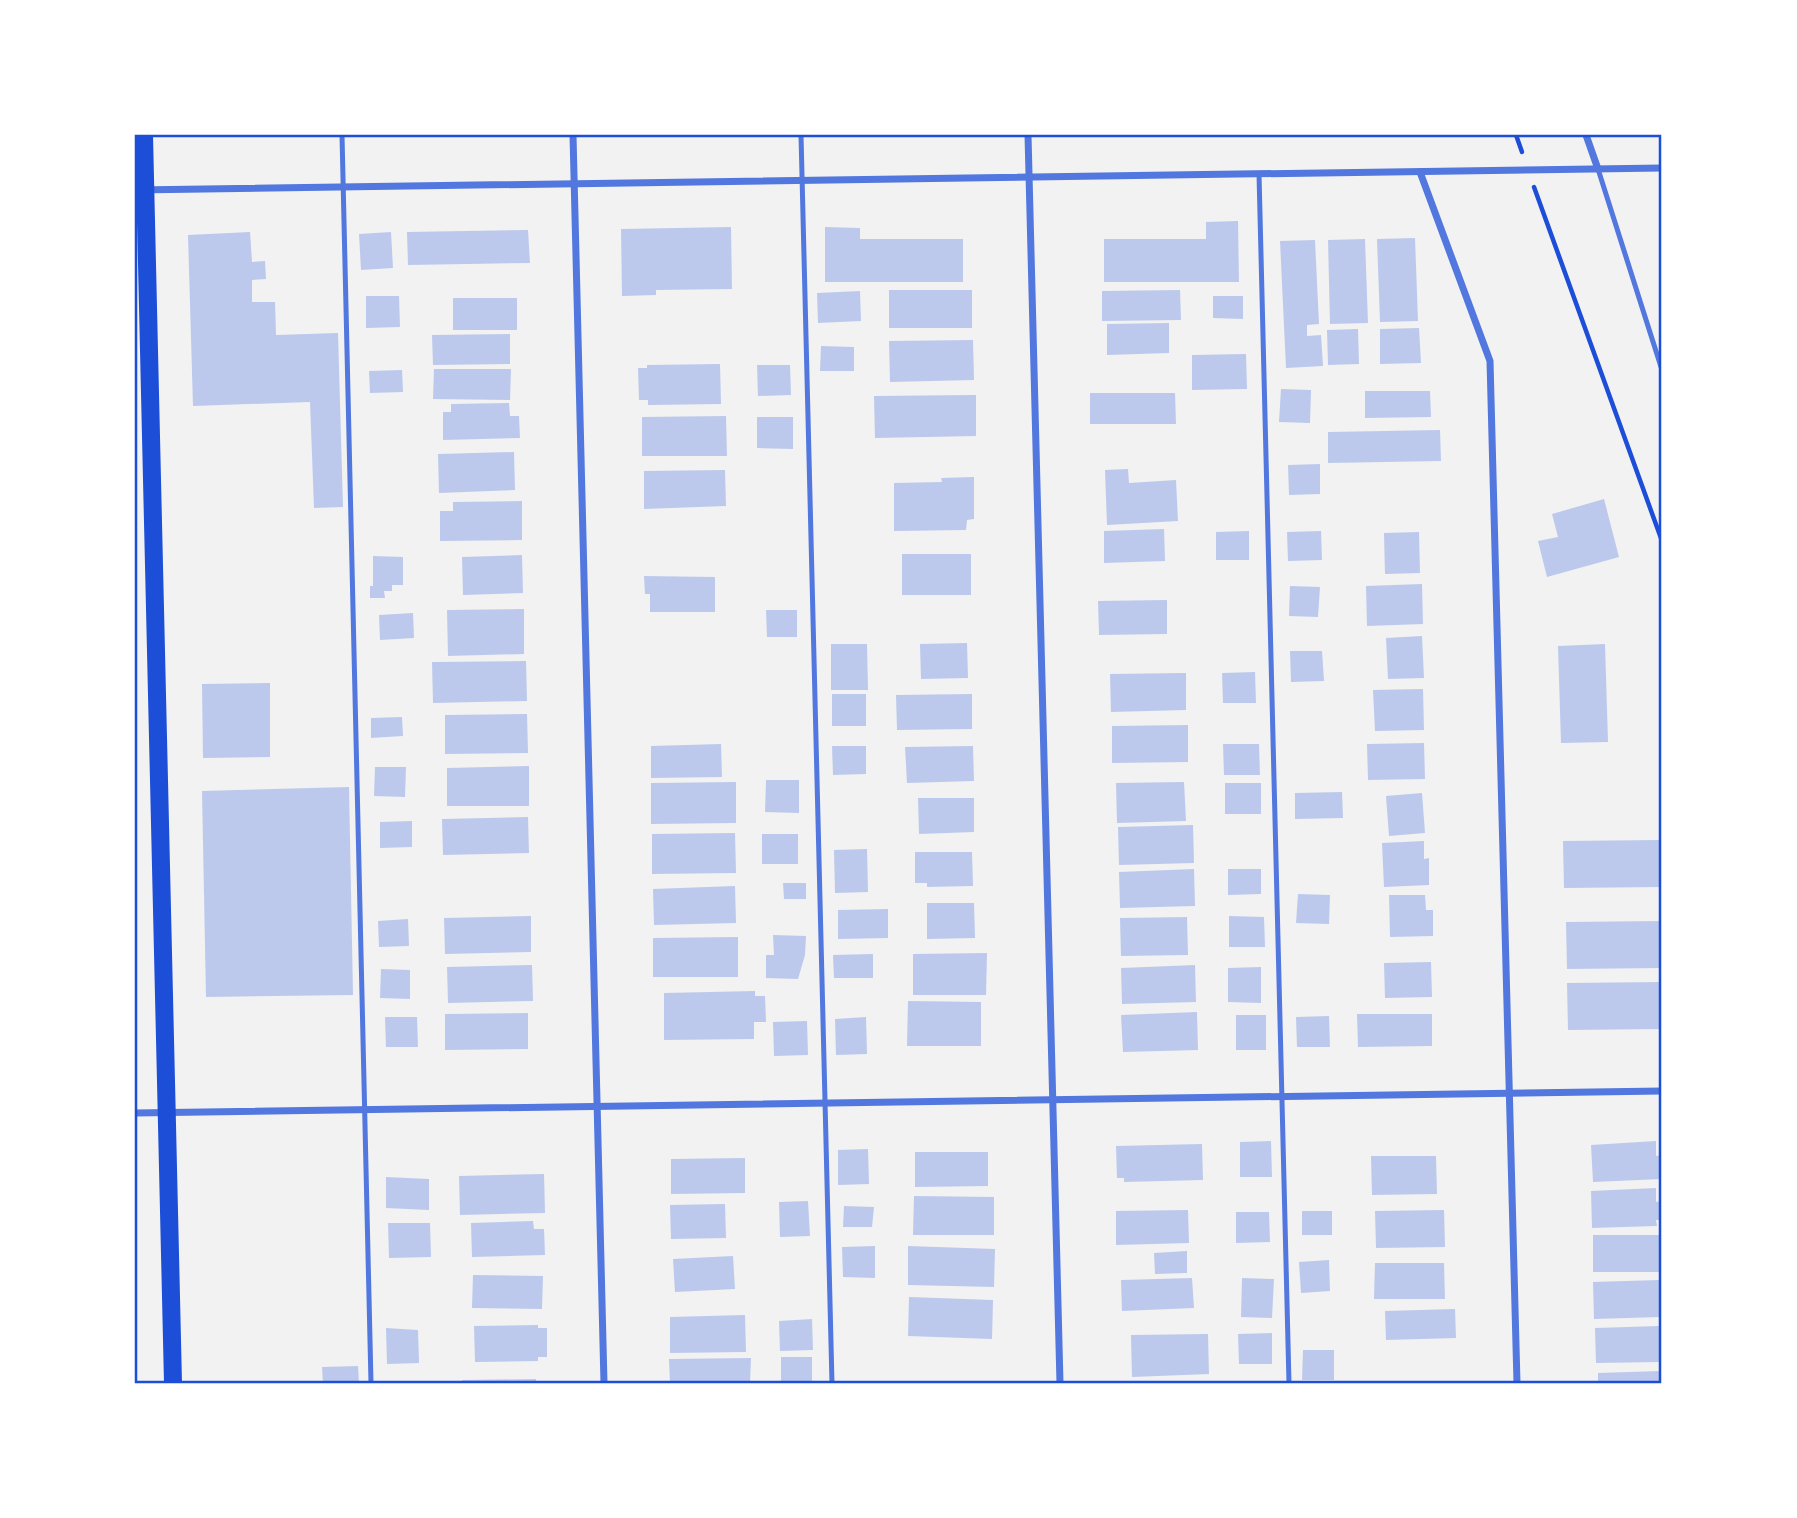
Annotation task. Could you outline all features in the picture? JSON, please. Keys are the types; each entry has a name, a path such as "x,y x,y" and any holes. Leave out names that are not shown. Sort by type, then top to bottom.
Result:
{"main road":[{"path":"144,135 140,190 173,1383"}],"street":[{"path":"573,135 604,1383"},
{"path":"1028,135 1060,1383"},
{"path":"1586,135 1598,169"},
{"path":"140,190 1662,169"},
{"path":"1420,172 1490,361 1517,1383"},
{"path":"135,1112 1662,1091"}],"lane":[{"path":"342,135 371,1383"},
{"path":"801,135 832,1383"},
{"path":"1598,169 1662,370"},
{"path":"1259,174 1289,1383"}],"path":[{"path":"1541,206 1662,541"}],"building":[{"path":"1238,221 1239,282 1104,282 1104,239 1206,239 1206,222"},
{"path":"731,227 732,289 656,290 656,295 622,296 621,229"},
{"path":"825,227 860,228 860,239 963,239 963,282 825,282"},
{"path":"528,230 530,263 408,265 407,232"},
{"path":"250,232 252,262 265,261 266,279 252,280 252,302 275,302 276,335 338,333 343,507 314,508 310,402 193,406 188,235"},
{"path":"391,232 393,268 361,270 359,234"},
{"path":"1415,238 1418,321 1380,322 1377,239"},
{"path":"1365,239 1368,323 1330,324 1328,240"},
{"path":"1315,240 1319,324 1307,325 1307,336 1321,335 1323,366 1286,368 1280,241"},
{"path":"889,290 972,290 972,328 889,328"},
{"path":"1180,290 1181,320 1102,321 1102,291"},
{"path":"860,291 861,321 818,323 817,293"},
{"path":"366,296 399,296 400,327 366,328"},
{"path":"1213,296 1243,296 1243,319 1213,318"},
{"path":"453,298 517,298 517,330 453,330"},
{"path":"1169,323 1169,353 1107,355 1107,324"},
{"path":"1419,328 1421,363 1380,364 1380,329"},
{"path":"1358,329 1359,364 1328,365 1327,330"},
{"path":"510,334 510,364 433,365 432,335"},
{"path":"973,340 974,380 890,382 889,341"},
{"path":"821,346 854,347 854,371 820,371"},
{"path":"1246,354 1247,389 1192,390 1192,355"},
{"path":"720,364 721,404 648,405 648,400 639,400 638,368 647,368 647,365"},
{"path":"757,365 790,365 791,395 758,396"},
{"path":"434,369 511,369 510,400 433,399"},
{"path":"402,370 403,392 370,393 369,371"},
{"path":"1281,389 1311,390 1310,423 1279,422"},
{"path":"1365,391 1430,391 1431,417 1365,418"},
{"path":"1090,393 1175,393 1176,424 1090,424"},
{"path":"976,395 976,436 875,438 874,396"},
{"path":"509,403 510,416 519,416 520,438 443,440 443,412 451,412 451,404"},
{"path":"726,416 727,456 642,456 642,417"},
{"path":"757,417 793,417 793,449 757,448"},
{"path":"1440,430 1441,461 1328,463 1328,432"},
{"path":"514,452 515,490 439,493 438,454"},
{"path":"1320,464 1320,494 1289,495 1288,465"},
{"path":"1128,469 1129,483 1176,480 1178,521 1107,525 1105,470"},
{"path":"725,470 726,506 644,509 644,471"},
{"path":"974,477 974,519 967,520 966,530 894,531 894,483 942,482 941,478"},
{"path":"1604,499 1619,557 1547,577 1538,541 1558,537 1552,514"},
{"path":"522,501 522,540 440,541 440,511 453,511 453,502"},
{"path":"1164,529 1165,561 1104,563 1104,531"},
{"path":"1249,531 1249,560 1216,560 1216,532"},
{"path":"1321,531 1322,560 1288,561 1287,532"},
{"path":"1419,532 1420,573 1385,574 1384,533"},
{"path":"902,554 971,554 971,595 902,595"},
{"path":"522,555 523,593 463,595 462,557"},
{"path":"373,556 403,557 403,585 392,585 392,591 384,591 385,598 370,598 370,586 373,586"},
{"path":"644,576 715,577 715,612 650,612 650,594 645,594"},
{"path":"1422,584 1423,624 1367,626 1366,586"},
{"path":"1290,586 1320,587 1318,617 1289,616"},
{"path":"1167,600 1167,634 1099,635 1098,601"},
{"path":"524,609 524,654 448,656 447,610"},
{"path":"766,610 797,610 797,637 767,637"},
{"path":"413,613 414,638 380,640 379,615"},
{"path":"1422,636 1424,678 1388,679 1386,638"},
{"path":"967,643 968,678 921,679 920,644"},
{"path":"831,644 867,644 868,690 831,690"},
{"path":"1605,644 1608,742 1561,743 1558,646"},
{"path":"1290,651 1322,651 1324,681 1291,682"},
{"path":"526,661 527,701 433,703 432,662"},
{"path":"1255,672 1256,703 1223,703 1222,673"},
{"path":"1186,673 1186,710 1111,712 1110,674"},
{"path":"270,683 270,757 203,758 202,684"},
{"path":"1423,689 1424,730 1375,731 1373,690"},
{"path":"832,694 866,694 866,726 832,726"},
{"path":"972,694 972,729 897,730 896,695"},
{"path":"527,714 528,753 445,754 445,715"},
{"path":"402,717 403,736 371,738 371,718"},
{"path":"1188,725 1188,762 1112,763 1112,726"},
{"path":"1424,743 1425,779 1368,780 1367,744"},
{"path":"721,744 722,777 651,778 651,746"},
{"path":"1223,744 1259,744 1260,775 1224,775"},
{"path":"832,746 866,746 866,774 833,775"},
{"path":"973,746 974,781 907,783 905,747"},
{"path":"529,766 529,806 447,806 447,768"},
{"path":"375,767 406,767 405,797 374,796"},
{"path":"766,780 799,780 799,813 765,812"},
{"path":"736,782 736,823 651,824 651,783"},
{"path":"1184,782 1186,821 1117,823 1116,783"},
{"path":"1225,783 1261,783 1261,814 1225,814"},
{"path":"349,787 353,995 206,997 202,791"},
{"path":"1342,792 1343,818 1295,819 1295,793"},
{"path":"1422,793 1425,833 1389,836 1386,796"},
{"path":"918,798 974,798 974,832 919,834"},
{"path":"528,817 529,853 443,855 442,819"},
{"path":"412,821 412,847 380,848 380,822"},
{"path":"1193,825 1194,863 1119,865 1118,827"},
{"path":"735,833 736,873 652,874 652,834"},
{"path":"762,834 798,834 798,864 762,864"},
{"path":"1660,840 1661,887 1564,888 1563,841"},
{"path":"1424,841 1424,859 1429,858 1429,885 1384,887 1382,843"},
{"path":"867,849 868,892 835,893 834,850"},
{"path":"915,852 972,852 973,886 927,887 927,883 915,883"},
{"path":"1194,869 1195,906 1120,908 1119,872"},
{"path":"1228,869 1261,869 1261,894 1228,895"},
{"path":"783,883 806,883 806,899 784,899"},
{"path":"735,886 736,923 654,925 653,889"},
{"path":"1298,894 1330,895 1329,924 1296,923"},
{"path":"1389,895 1425,895 1426,910 1433,910 1433,936 1390,937"},
{"path":"927,903 974,903 975,938 927,939"},
{"path":"888,909 888,938 838,939 838,910"},
{"path":"531,916 531,952 445,954 444,918"},
{"path":"1229,916 1264,917 1265,947 1229,947"},
{"path":"1187,917 1188,955 1121,956 1120,918"},
{"path":"408,919 409,946 379,947 378,921"},
{"path":"1662,921 1662,968 1567,969 1566,922"},
{"path":"773,935 806,936 805,955 798,979 766,978 766,955 774,955"},
{"path":"738,937 738,977 653,977 653,938"},
{"path":"987,953 986,995 913,995 913,954"},
{"path":"873,954 873,978 834,978 833,955"},
{"path":"1431,962 1432,997 1385,998 1384,963"},
{"path":"532,965 533,1001 448,1003 447,967"},
{"path":"1195,965 1196,1002 1122,1004 1121,968"},
{"path":"1261,967 1261,1003 1228,1002 1228,968"},
{"path":"381,969 410,970 410,999 380,998"},
{"path":"1662,982 1662,1029 1568,1030 1567,983"},
{"path":"755,991 755,996 765,996 766,1022 754,1022 754,1039 664,1040 664,993"},
{"path":"908,1001 981,1002 981,1046 907,1046"},
{"path":"1197,1012 1198,1050 1123,1052 1121,1015"},
{"path":"528,1013 528,1049 445,1050 445,1014"},
{"path":"1357,1014 1432,1014 1432,1046 1358,1047"},
{"path":"1236,1015 1266,1015 1266,1050 1236,1050"},
{"path":"1329,1016 1330,1047 1297,1047 1296,1017"},
{"path":"385,1017 417,1017 418,1047 386,1047"},
{"path":"866,1017 867,1054 836,1055 835,1019"},
{"path":"807,1021 808,1055 774,1056 773,1022"},
{"path":"1271,1141 1272,1177 1240,1177 1240,1142"},
{"path":"1656,1141 1656,1156 1662,1155 1662,1179 1593,1182 1591,1145"},
{"path":"1202,1144 1203,1180 1124,1182 1124,1178 1117,1178 1116,1146"},
{"path":"868,1149 869,1184 838,1185 838,1150"},
{"path":"915,1152 988,1152 988,1186 915,1187"},
{"path":"1371,1156 1436,1156 1437,1194 1372,1195"},
{"path":"745,1158 745,1193 671,1194 671,1159"},
{"path":"544,1174 545,1213 460,1215 459,1176"},
{"path":"386,1177 429,1179 429,1210 386,1208"},
{"path":"1656,1188 1656,1202 1662,1201 1662,1220 1656,1220 1657,1226 1592,1228 1591,1191"},
{"path":"914,1196 994,1197 994,1235 913,1235"},
{"path":"808,1201 810,1236 780,1237 779,1202"},
{"path":"725,1204 726,1238 671,1239 670,1205"},
{"path":"844,1206 874,1207 872,1227 843,1227"},
{"path":"1188,1210 1189,1243 1116,1245 1116,1211"},
{"path":"1444,1210 1445,1247 1376,1248 1375,1211"},
{"path":"1302,1211 1332,1211 1332,1235 1302,1235"},
{"path":"1236,1212 1269,1212 1270,1242 1236,1243"},
{"path":"533,1221 534,1229 544,1229 545,1255 472,1257 471,1223"},
{"path":"388,1223 430,1223 431,1257 389,1258"},
{"path":"1593,1235 1662,1235 1662,1272 1593,1272"},
{"path":"875,1246 875,1278 843,1277 842,1247"},
{"path":"908,1246 995,1249 994,1287 908,1285"},
{"path":"1187,1251 1187,1273 1155,1274 1154,1253"},
{"path":"733,1256 735,1289 675,1292 673,1259"},
{"path":"1329,1260 1330,1291 1301,1293 1299,1262"},
{"path":"1375,1263 1444,1263 1445,1299 1374,1299"},
{"path":"473,1275 543,1276 542,1309 472,1308"},
{"path":"1192,1278 1194,1308 1122,1311 1121,1280"},
{"path":"1242,1278 1274,1279 1272,1318 1241,1317"},
{"path":"1659,1280 1659,1293 1662,1293 1660,1317 1594,1319 1593,1282"},
{"path":"909,1297 993,1300 992,1339 908,1336"},
{"path":"1455,1309 1456,1338 1386,1340 1385,1311"},
{"path":"745,1315 746,1352 670,1353 670,1317"},
{"path":"812,1319 813,1350 780,1351 779,1321"},
{"path":"538,1325 538,1328 547,1328 547,1357 538,1357 538,1361 475,1362 474,1326"},
{"path":"1659,1326 1660,1362 1596,1363 1595,1328"},
{"path":"386,1328 418,1330 419,1363 387,1364"},
{"path":"1272,1333 1272,1364 1239,1364 1238,1334"},
{"path":"1208,1334 1209,1374 1132,1377 1131,1335"},
{"path":"1303,1350 1334,1350 1334,1380 1302,1380"},
{"path":"781,1357 812,1357 812,1383 781,1383"},
{"path":"751,1358 750,1383 670,1383 669,1359"},
{"path":"358,1366 359,1383 323,1383 322,1367"},
{"path":"1661,1371 1662,1383 1598,1383 1598,1373"},
{"path":"536,1379 536,1383 462,1383 462,1380"}]}
